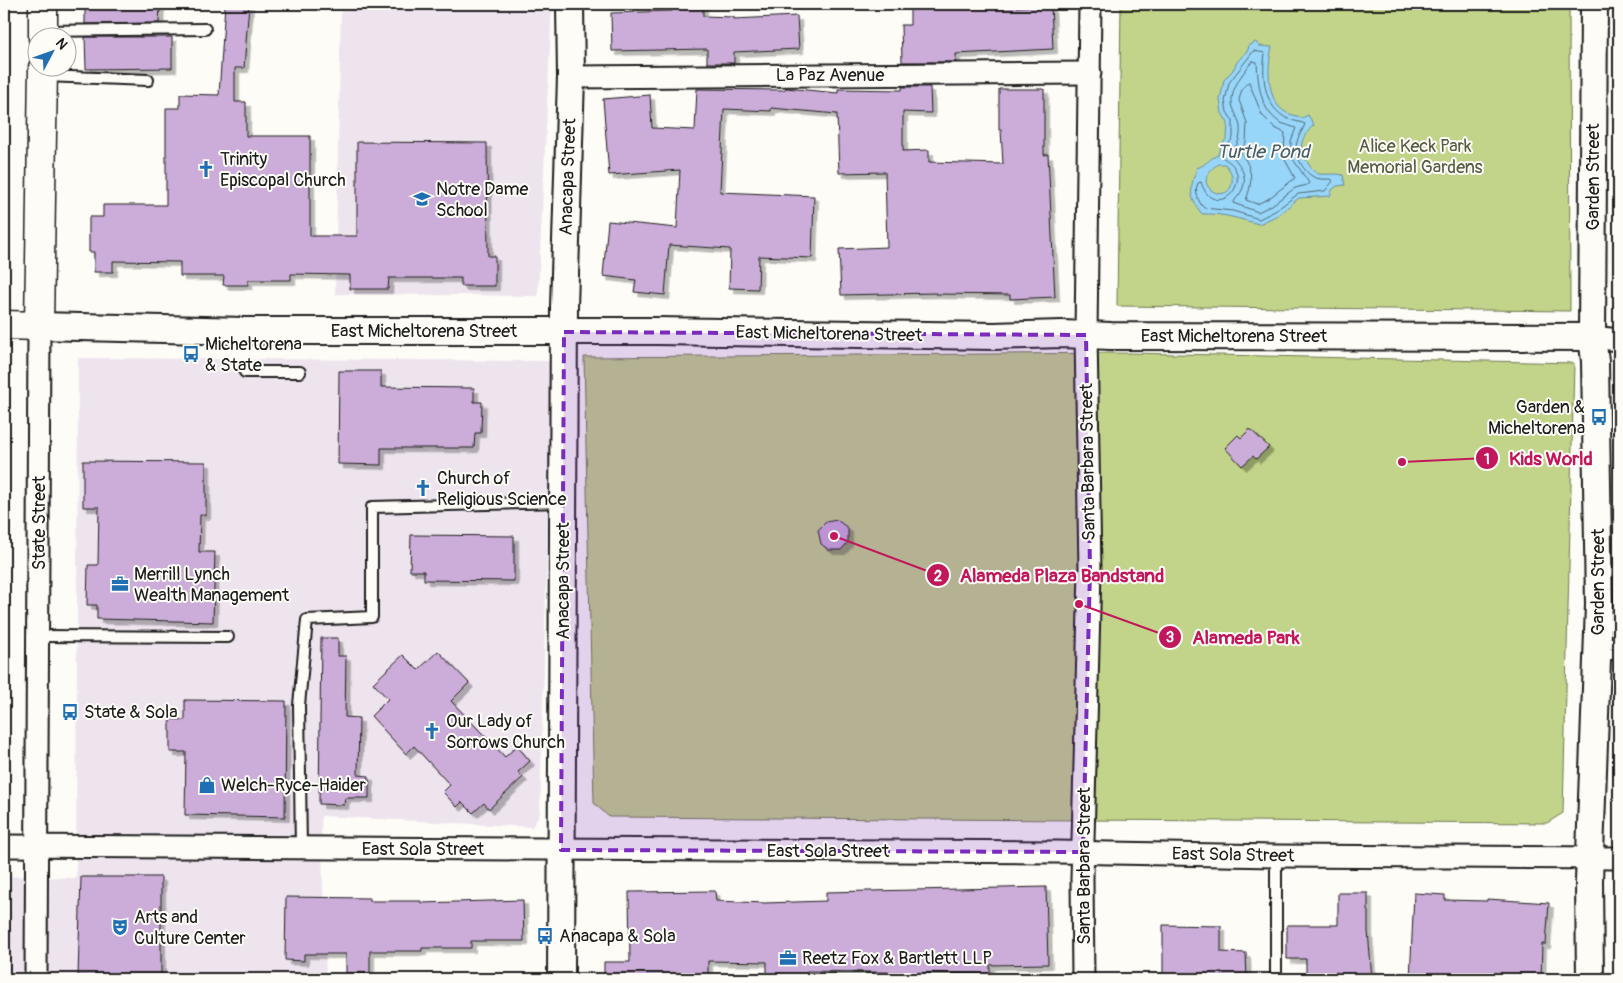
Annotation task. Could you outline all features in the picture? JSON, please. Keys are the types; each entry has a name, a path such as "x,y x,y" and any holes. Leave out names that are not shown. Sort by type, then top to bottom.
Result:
{"main road":[{"path":"43,4 43,28"},
{"name":"State Street","path":"39,326 43,78"},
{"path":"4,325 39,326"}],"street":[{"name":"Anacapa Street","path":"560,979 564,332 571,77 570,4"},
{"name":"Santa Barbara Street","path":"1083,979 1082,879 1090,570 1086,335 1090,4"},
{"name":"Garden Street","path":"1590,979 1590,858 1609,648 1592,337 1594,4"},
{"name":"La Paz Avenue","path":"571,77 1090,73"},
{"name":"East Micheltorena Street","path":"39,326 245,331 657,331 994,336 1062,334 1592,337 1619,340"},
{"name":"State Street","path":"36,979 39,326"},
{"name":"East Sola Street","path":"4,846 37,848 1083,852 1276,856 1619,858"}],"lane":[{"path":"78,33 205,29"},
{"path":"78,75 148,80"},
{"path":"245,372 300,372"},
{"path":"301,849 299,705 307,620 372,617 372,507 564,502"},
{"path":"38,636 228,638"},
{"path":"1276,856 1276,979"}],"highlighted area":[{"path":"564,332 1086,335 1090,570 1083,852 561,850"}],"shaded area":[{"path":"341,4 552,4 538,296 335,294"},
{"path":"78,358 552,361 540,814 532,827 321,816 326,979 4,979 4,876 76,878"}],"green space":[{"name":"Alice Keck Park Memorial Gardens","path":"1121,4 1569,4 1570,311 1117,306"},
{"path":"1130,353 1574,363 1563,813 1547,823 609,817 594,803 584,357"}],"water":[{"name":"Turtle Pond","path":"1256,42 1259,46 1272,47 1269,74 1275,101 1287,113 1302,118 1308,115 1314,125 1303,138 1302,143 1302,152 1310,167 1319,174 1343,175 1345,185 1337,186 1332,190 1330,196 1299,198 1278,215 1259,224 1224,215 1202,214 1192,197 1193,181 1197,168 1218,155 1221,146 1227,138 1228,123 1222,113 1220,100 1224,80 1248,50 1249,45","holes":["1218,164 1225,164 1232,177 1229,190 1224,193 1212,191 1206,179 1209,172"]}],"building":[{"path":"85,4 160,4 159,23 85,24"},
{"path":"225,4 249,4 244,68 235,68 235,102 246,102 246,136 310,136 310,236 357,236 357,142 487,143 488,256 495,256 495,286 461,286 461,278 389,278 388,289 350,289 350,275 291,274 291,280 248,280 248,285 223,285 224,276 180,276 180,262 113,261 113,272 94,272 94,252 89,252 89,217 103,217 103,205 166,205 166,108 180,108 180,94 219,95"},
{"path":"672,4 703,4 703,16 734,17 734,19 797,16 799,49 734,52 734,63 707,63 707,49 612,51 611,13 672,11"},
{"path":"910,4 1016,4 1016,7 1051,5 1053,49 956,54 956,62 902,62 901,25 910,25"},
{"path":"85,37 172,37 172,68 86,69"},
{"path":"902,87 930,87 931,113 903,112 903,151 929,150 929,162 1003,164 1001,130 999,130 999,89 1044,89 1044,155 1048,154 1055,297 1010,299 1010,295 936,293 841,295 839,249 887,247 885,172 839,173 837,114 771,108 771,111 724,109 720,192 814,196 812,258 759,256 758,289 729,288 730,249 669,245 665,295 634,292 636,280 603,276 608,221 677,228 680,170 609,175 603,99 650,95 652,128 695,130 697,89 784,90 786,88 838,93 838,89 902,90"},
{"path":"339,371 381,371 381,387 474,388 474,402 482,402 481,433 475,433 474,448 381,448 381,465 338,464"},
{"path":"1250,429 1269,447 1256,459 1253,456 1242,466 1225,448 1238,435 1241,438"},
{"path":"83,461 206,462 206,515 200,515 199,552 215,552 213,622 97,619 97,605 87,605 88,565 98,565 99,507 83,507"},
{"path":"837,520 848,528 848,542 841,550 829,550 821,544 818,530 826,522"},
{"path":"411,535 514,536 514,581 424,580 424,571 410,571"},
{"path":"321,638 338,638 338,656 346,656 345,717 359,718 358,775 369,776 369,798 345,798 344,805 319,804"},
{"name":"Our Lady of Sorrows Church","path":"438,651 469,683 451,701 505,757 517,746 530,761 518,772 523,777 489,809 484,803 473,813 462,802 457,807 443,792 450,785 414,746 406,754 371,716 388,699 373,683 403,655 418,670"},
{"path":"185,700 286,701 285,817 185,815 186,752 170,752 170,719 185,720"},
{"name":"Arts and Culture Center","path":"81,877 161,877 161,976 78,976"},
{"path":"1046,887 1048,964 990,965 990,974 807,971 807,979 767,979 767,962 708,961 708,979 604,979 604,962 630,962 629,892 715,891 716,901 765,903 826,901 826,892"},
{"path":"1338,893 1368,893 1368,931 1372,979 1338,979 1338,973 1306,973 1306,959 1287,959 1287,925 1338,925"},
{"path":"1414,893 1445,895 1445,900 1487,901 1487,899 1549,903 1546,944 1542,944 1541,979 1410,979"},
{"path":"286,897 370,898 370,901 421,901 421,903 523,900 524,941 471,941 471,948 422,948 422,951 370,951 370,973 346,973 346,954 304,954 304,961 285,960"},
{"path":"1163,925 1221,926 1221,952 1246,953 1247,979 1163,979"}],"place":[{"name":"Trinity Episcopal Church","path":"206,169"},
{"name":"Notre Dame School","path":"422,199"},
{"name":"Micheltorena & State","path":"191,354"},
{"name":"Garden & Micheltorena","path":"1599,417"},
{"name":"Kids World","path":"1402,462"},
{"name":"Church of Religious Science","path":"423,488"},
{"name":"Alameda Plaza Bandstand","path":"834,536"},
{"name":"Merrill Lynch Wealth Management","path":"120,584"},
{"name":"Alameda Park","path":"1079,604"},
{"name":"State & Sola","path":"70,712"},
{"name":"Our Lady of Sorrows Church","path":"432,731"},
{"name":"Welch-Ryce-Haider","path":"207,785"},
{"name":"Arts and Culture Center","path":"120,927"},
{"name":"Anacapa & Sola","path":"545,936"},
{"name":"Reetz Fox & Bartlett LLP","path":"788,958"}]}
